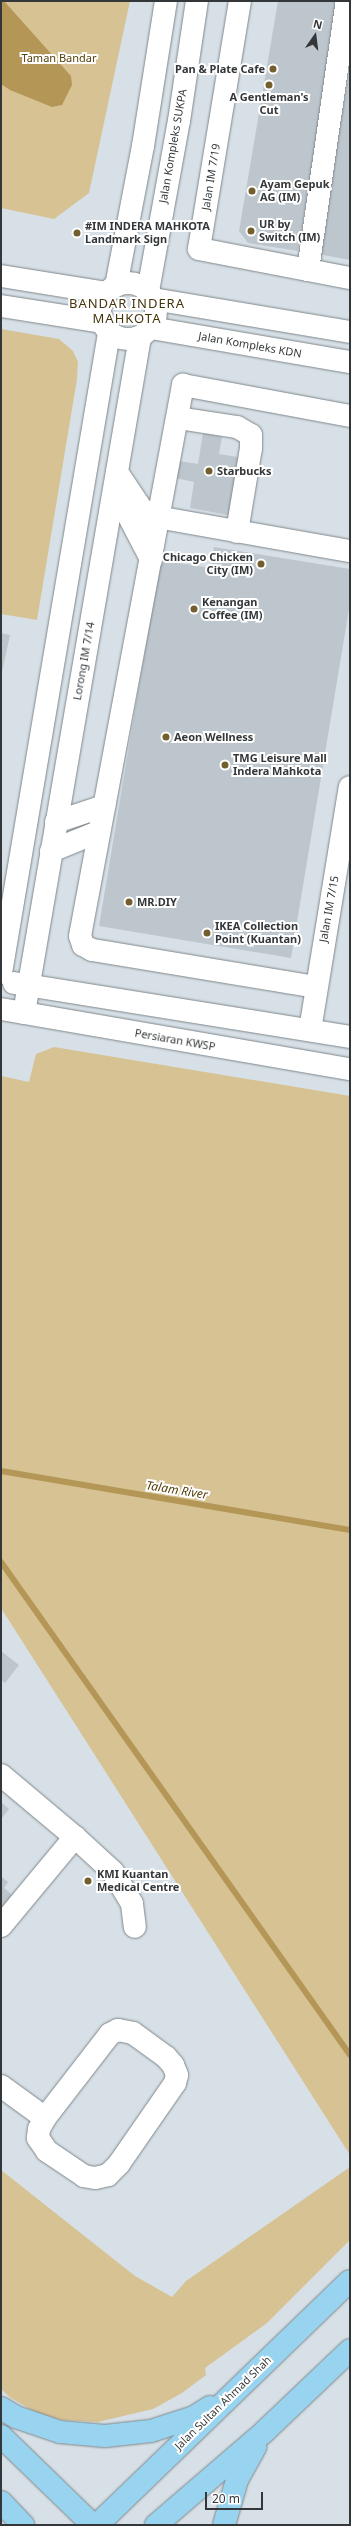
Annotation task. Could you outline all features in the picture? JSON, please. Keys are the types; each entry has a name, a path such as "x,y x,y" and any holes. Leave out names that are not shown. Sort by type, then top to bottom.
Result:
{"main road":[{"name":"Jalan Sultan Ahmad Shah","path":"97,2525 350,2281"},
{"path":"156,2525 264,2432 350,2350"},
{"path":"1,2408 16,2417 60,2432 106,2436 151,2431 180,2422 194,2416 234,2392"},
{"path":"224,2525 237,2480 264,2432"},
{"path":"1,2436 93,2525"},
{"path":"1,2502 23,2525"}],"street":[{"path":"1,973 106,327 100,307 111,290 143,146 166,1"},
{"name":"Jalan IM 7/19","path":"240,1 199,249 350,278"},
{"path":"308,270 347,1"},
{"name":"Jalan Kompleks SUKPA","path":"150,295 199,4"},
{"path":"1,276 111,290 133,284 150,295 350,332"},
{"path":"1,306 106,327 123,339 145,332 156,317 150,295"},
{"name":"Jalan Kompleks KDN","path":"145,332 350,362"},
{"name":"Lorong IM 7/14","path":"24,1013 116,481 145,332"},
{"path":"316,987 92,950 83,945 80,936 98,832 159,518 183,385 350,416"},
{"path":"178,418 238,427 251,435 251,448 238,532"},
{"path":"116,481 141,508 151,516 350,551"},
{"path":"116,481 151,559"},
{"name":"Jalan IM 7/15","path":"310,1030 350,787"},
{"path":"56,822 104,806"},
{"path":"51,851 98,832"},
{"path":"1,980 350,1037"},
{"name":"Persiaran KWSP","path":"1,1009 350,1069"},
{"path":"275,1057 279,1026"},
{"path":"1,1775 75,1837 113,1872 132,1904 135,1927"},
{"path":"1,1926 75,1837"},
{"path":"118,2030 133,2033 166,2057 173,2065 177,2075 175,2084 119,2164 108,2175 95,2178 84,2176 47,2151 38,2138 39,2129 45,2118 110,2034 118,2030"},
{"path":"3,2092 45,2118"}],"green space":[{"name":"Taman Bandar","path":"1,1 130,1 89,193 54,219 1,208"},
{"path":"1,329 59,339 73,351 78,362 77,379 37,620 1,614"},
{"path":"54,1047 350,1096 350,2155 1,1608 1,1076 29,1082 36,1054"},
{"path":"350,2167 350,2240 267,2323 205,2368 206,2375 182,2393 153,2409 98,2422 62,2420 37,2413 11,2398 1,2389 1,2170 135,2276 172,2297 186,2281"}],"shaded area":[{"path":"1,1 4,1 71,76 72,85 62,105 52,107 10,90 1,84"}],"building":[{"path":"278,1 340,1 298,251 248,243 239,231"},
{"path":"350,67 350,260 318,254"},
{"name":"Starbucks","path":"203,433 222,437 219,454 244,458 233,516 190,508 194,482 175,478 179,461 198,464"},
{"name":"TMG Leisure Mall Indera Mahkota","path":"214,547 350,569 350,603 291,958 99,926 160,560 211,568"},
{"path":"1,633 10,635 2,672 1,672"},
{"path":"1,1651 19,1665 5,1683 1,1680"},
{"path":"1,1802 9,1809 1,1819"},
{"path":"1,1876 8,1882 4,1888 16,1898 1,1917"}],"waterway":[{"name":"Talam River","path":"1,1471 350,1530"},
{"path":"1,1562 350,2055"}],"place":[{"name":"Pan & Plate Cafe","path":"273,69"},
{"name":"A Gentleman's Cut","path":"269,85"},
{"name":"Ayam Gepuk AG (IM)","path":"252,191"},
{"name":"UR by Switch (IM)","path":"251,231"},
{"name":"#IM INDERA MAHKOTA Landmark Sign","path":"77,233"},
{"name":"Starbucks","path":"209,471"},
{"name":"Chicago Chicken City (IM)","path":"261,564"},
{"name":"Kenangan Coffee (IM)","path":"194,609"},
{"name":"Aeon Wellness","path":"166,737"},
{"name":"TMG Leisure Mall Indera Mahkota","path":"225,765"},
{"name":"MR.DIY","path":"129,902"},
{"name":"IKEA Collection Point (Kuantan)","path":"207,933"},
{"name":"KMI Kuantan Medical Centre","path":"88,1881"}],"district":[{"name":"BANDAR INDERA MAHKOTA","path":"127,312"}]}
